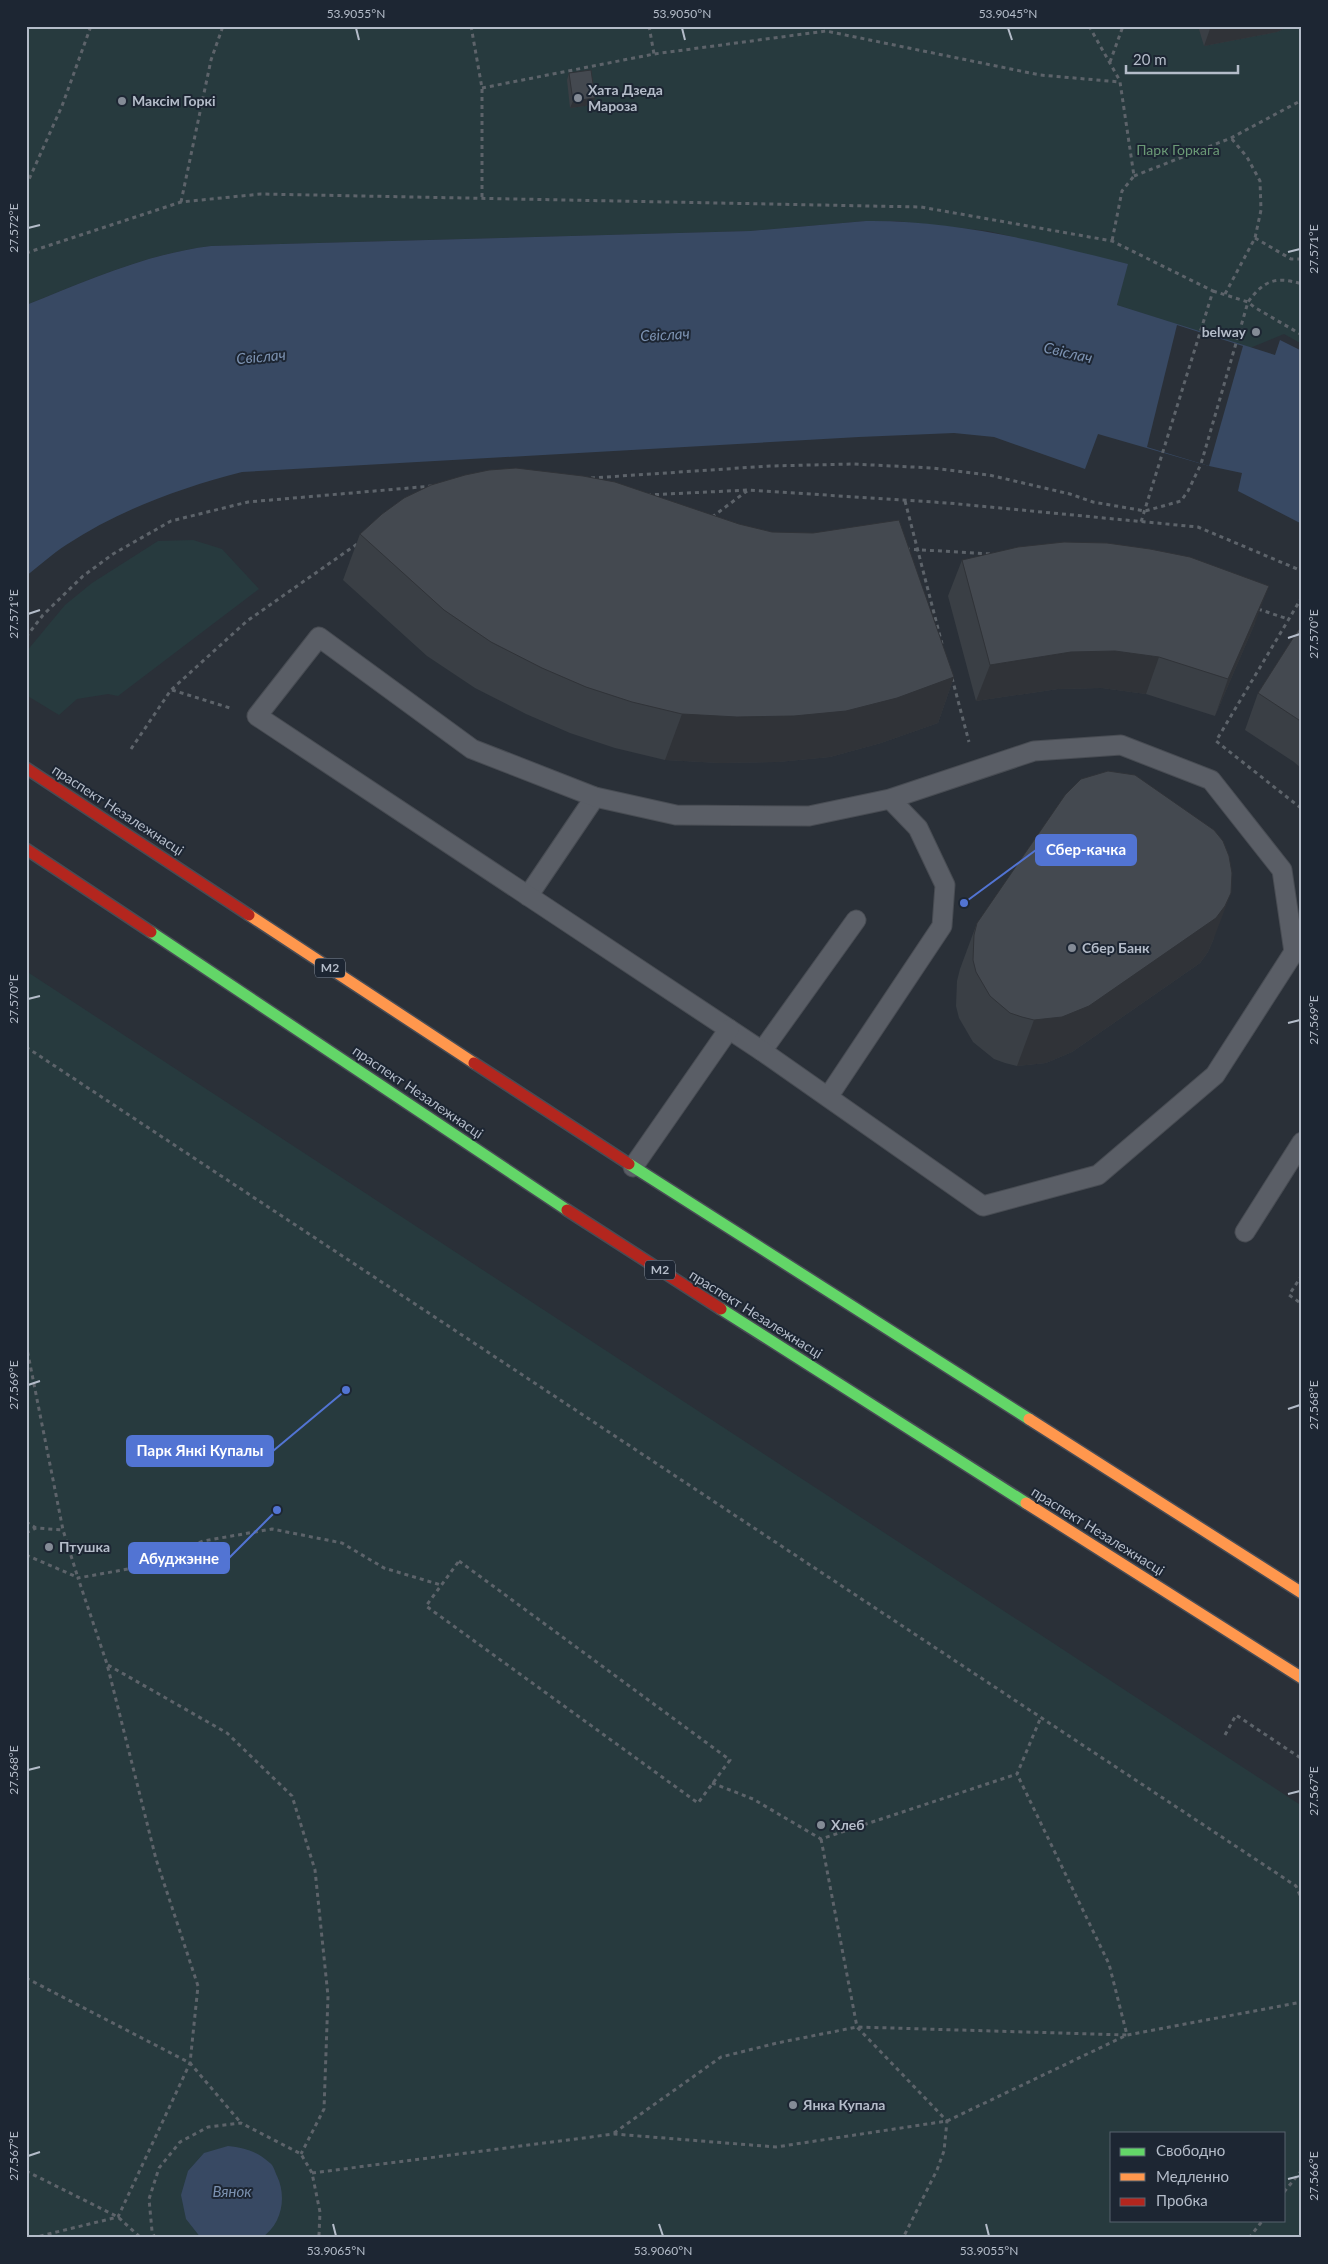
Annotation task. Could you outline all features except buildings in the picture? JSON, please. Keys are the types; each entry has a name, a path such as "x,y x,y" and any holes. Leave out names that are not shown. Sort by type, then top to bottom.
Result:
{"main road":[{"name":"праспект Незалежнасці","path":"26,768 634,1167 1302,1593"},
{"name":"праспект Незалежнасці","path":"26,849 630,1251 1302,1678"}],"lane":[{"path":"319,637 472,749 595,797 676,815 809,816 890,800 976,770 1034,751 1121,745 1211,780 1282,870 1294,952 1215,1075 1098,1174 983,1206 729,1029 257,716 319,637"},
{"path":"528,896 595,797"},
{"path":"828,1097 942,926 945,885 918,828 890,800"},
{"path":"762,1052 856,920"},
{"path":"634,1167 729,1029"},
{"path":"1245,1232 1302,1142"}],"path":[{"path":"26,186 62,106 91,26"},
{"path":"180,202 211,60 223,26"},
{"path":"471,26 482,88 482,198"},
{"path":"649,26 654,54"},
{"path":"1089,26 1120,82 1134,176"},
{"path":"1110,62 1122,26"},
{"path":"482,88 654,54 826,31 1040,75 1120,82"},
{"path":"1112,242 1122,191 1134,176 1231,138 1302,100"},
{"path":"1225,294 1255,238 1260,210 1260,181 1247,157 1231,138"},
{"path":"26,253 180,202 261,194 921,207 1112,242 1212,291 1248,302 1254,308 1302,335"},
{"path":"1255,238 1291,259 1302,259"},
{"path":"583,479 770,466 853,464 932,468 989,475 1070,494 1119,508 1145,511 1181,500 1188,491 1202,464 1248,302 1257,290 1267,282 1288,280 1302,284"},
{"path":"1141,522 1212,291"},
{"path":"26,637 43,615 83,576 121,549 171,520 248,502 391,488 438,486"},
{"path":"639,495 748,490 904,501 1198,527 1302,570"},
{"path":"704,523 748,490"},
{"path":"904,501 943,646"},
{"path":"131,749 171,690 247,621 361,542"},
{"path":"897,549 993,554"},
{"path":"1302,597 1216,741 1302,809"},
{"path":"1250,606 1288,619"},
{"path":"950,674 976,770"},
{"path":"171,690 257,716"},
{"path":"26,1047 1296,1886 1302,1900"},
{"path":"1302,1275 1290,1295 1302,1304"},
{"path":"26,1344 63,1530 107,1664 156,1859 198,1986 190,2063 118,2218"},
{"path":"26,1522 36,1528 63,1530"},
{"path":"26,1534 36,1528"},
{"path":"26,1555 78,1578 128,1569 203,1541 272,1529 342,1543 384,1568 441,1585"},
{"path":"458,1561 730,1760 698,1803 426,1606 441,1585 458,1561"},
{"path":"107,1664 227,1733 292,1796 315,1870 328,1996 324,2109 302,2154"},
{"path":"1225,1735 1236,1714 1302,1758"},
{"path":"821,1839 1016,1774 1041,1717"},
{"path":"1016,1774 1109,1964 1127,2036"},
{"path":"712,1784 753,1799 821,1839 857,2028 947,2121 944,2151 937,2170 903,2238"},
{"path":"26,1978 190,2063 241,2123 302,2154 312,2173 320,2212 317,2236 324,2238"},
{"path":"614,2134 721,2057 777,2043 857,2028 1127,2036 1302,2002"},
{"path":"312,2173 614,2134 776,2148 947,2121 1127,2036"},
{"path":"155,2238 152,2231 149,2199 159,2168 180,2142 187,2138 208,2127 241,2123"},
{"path":"1286,2190 1302,2170"},
{"path":"26,2171 118,2218 141,2238"},
{"path":"32,2238 118,2218"},
{"path":"1249,2238 1261,2222"}],"green space":[{"name":"Парк Горкага","path":"26,26 1302,26 1302,344 1284,334 1250,348 1117,305 1127,264 988,231 896,221 866,221 750,231 211,246 163,255 140,262 26,305"},
{"path":"193,540 222,549 259,589 118,696 108,694 77,699 59,715 26,695 26,652 65,605 92,583 158,541"},
{"path":"26,971 1302,1806 1302,2238 26,2238"}],"water":[{"name":"Свіслач","path":"866,221 933,224 966,228 1031,240 1128,264 1117,305 1275,355 1280,340 1302,351 1302,524 1238,491 1242,473 1209,466 1098,434 1085,469 994,437 954,433 242,472 173,493 107,521 86,532 26,576 26,305 140,262 163,255 211,246 750,231"},
{"name":"Вянок","path":"228,2146 250,2151 265,2159 272,2166 280,2184 282,2193 281,2210 274,2226 261,2238 201,2238 186,2219 181,2195 188,2171 204,2153"}],"pier":[{"path":"1177,325 1243,346 1209,466 1147,447"}],"traffic: fast":[{"path":"151,932 567,1210"},
{"path":"629,1164 1029,1419"},
{"path":"721,1309 1026,1503"}],"traffic: slow":[{"path":"249,915 474,1063"},
{"path":"1029,1419 1302,1593"},
{"path":"1026,1503 1302,1678"}],"traffic: jam":[{"path":"26,768 249,915"},
{"path":"26,849 151,932"},
{"path":"474,1063 629,1164"},
{"path":"567,1210 721,1309"}],"place":[{"name":"Хата Дзеда Мароза","path":"578,98"},
{"name":"Максім Горкі","path":"122,101"},
{"name":"belway","path":"1256,332"},
{"name":"Сбер-качка","path":"964,903"},
{"name":"Сбер Банк","path":"1072,948"},
{"name":"Парк Янкі Купалы","path":"346,1390"},
{"name":"Абуджэнне","path":"277,1510"},
{"name":"Птушка","path":"49,1547"},
{"name":"Хлеб","path":"821,1825"},
{"name":"Янка Купала","path":"793,2105"}]}
